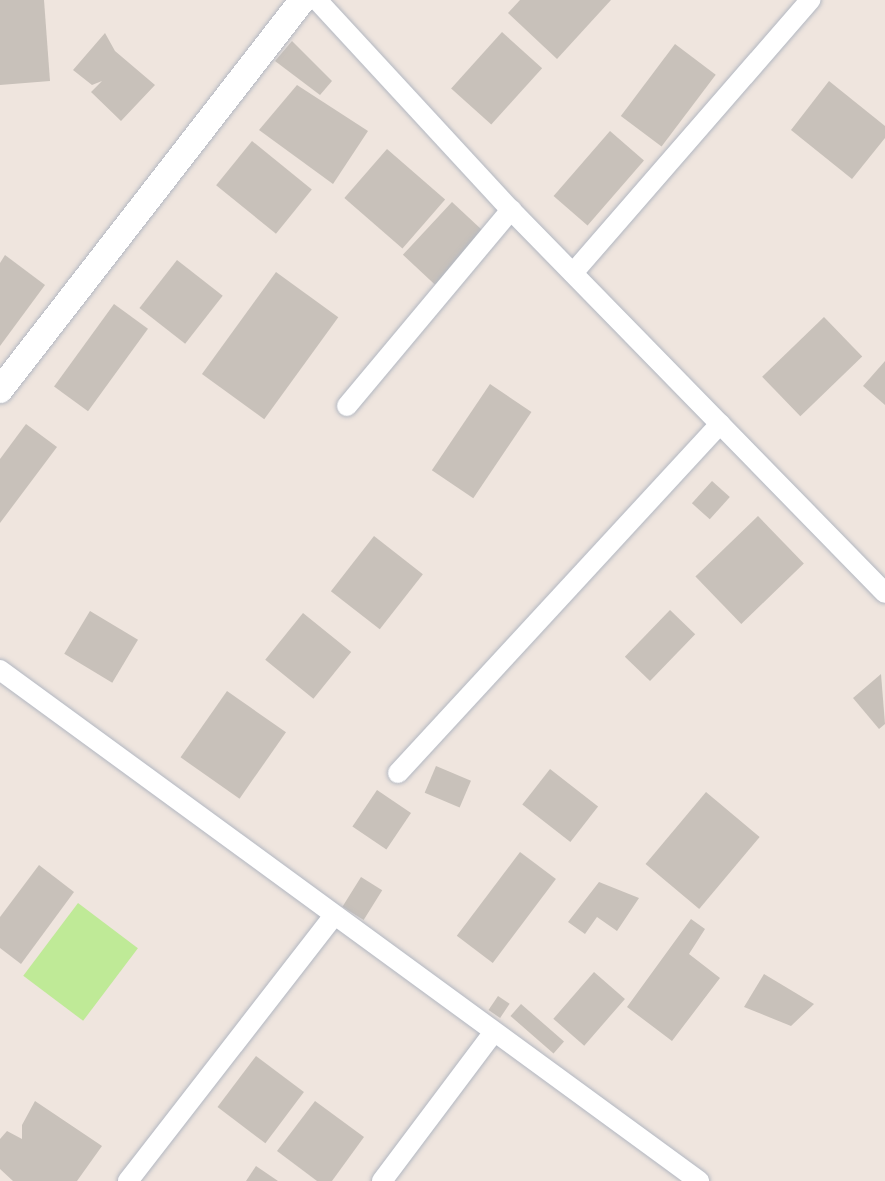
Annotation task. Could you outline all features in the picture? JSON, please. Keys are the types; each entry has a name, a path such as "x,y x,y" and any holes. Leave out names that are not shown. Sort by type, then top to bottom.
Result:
{"street":[{"path":"0,390 303,0"},
{"path":"317,0 511,210 885,593"},
{"path":"573,273 810,0"},
{"path":"347,406 511,210"},
{"path":"398,773 720,424"},
{"path":"0,670 699,1181"},
{"path":"128,1181 334,915"},
{"path":"382,1181 493,1033"}],"green space":[{"path":"78,903 138,948 83,1021 23,976"}],"building":[{"path":"0,0 44,0 50,81 0,85"},
{"path":"520,0 611,0 557,59 508,13"},
{"path":"502,32 542,68 491,125 451,88"},
{"path":"105,33 115,51 155,85 121,121 91,92 102,81 92,85 73,70"},
{"path":"292,41 332,81 320,95 275,61"},
{"path":"675,44 716,75 662,147 621,116"},
{"path":"829,81 885,126 885,138 852,179 791,130"},
{"path":"297,85 368,131 333,184 259,130"},
{"path":"610,131 644,161 588,225 554,196"},
{"path":"252,141 312,189 276,234 216,185"},
{"path":"387,149 445,200 402,249 344,198"},
{"path":"452,202 484,232 435,285 403,255"},
{"path":"5,255 45,285 0,346 0,263"},
{"path":"177,260 223,296 185,344 139,308"},
{"path":"276,272 338,317 264,419 202,374"},
{"path":"114,304 148,329 88,411 54,387"},
{"path":"824,317 862,357 800,416 762,377"},
{"path":"885,361 885,405 863,386"},
{"path":"490,384 531,412 473,498 432,470"},
{"path":"26,424 57,447 0,523 0,459"},
{"path":"712,481 730,497 710,519 692,503"},
{"path":"758,516 804,563 741,624 695,576"},
{"path":"374,536 423,574 380,629 331,591"},
{"path":"670,610 695,634 650,681 625,657"},
{"path":"90,611 138,640 112,683 64,654"},
{"path":"303,613 351,652 313,699 265,660"},
{"path":"881,674 885,724 879,729 853,698"},
{"path":"227,691 286,732 240,799 181,757"},
{"path":"436,766 471,781 460,808 425,793"},
{"path":"550,769 598,807 570,842 522,804"},
{"path":"377,790 411,813 386,849 352,826"},
{"path":"706,792 760,837 699,909 646,864"},
{"path":"520,852 556,879 493,963 457,936"},
{"path":"39,865 74,892 21,964 0,948 0,917"},
{"path":"361,877 382,890 364,920 342,907"},
{"path":"599,882 639,898 617,931 597,917 585,934 568,922"},
{"path":"691,919 705,929 689,954 720,978 672,1041 627,1007"},
{"path":"594,972 625,999 584,1046 553,1019"},
{"path":"764,974 814,1004 791,1026 744,1007"},
{"path":"498,996 510,1004 500,1018 488,1010"},
{"path":"521,1004 564,1041 554,1053 511,1016"},
{"path":"256,1056 304,1092 265,1143 217,1107"},
{"path":"35,1101 102,1146 77,1181 13,1181 0,1169 0,1139 7,1131 22,1139 22,1125"},
{"path":"315,1101 364,1137 332,1181 317,1181 277,1151"},
{"path":"256,1166 278,1181 246,1181"}]}
